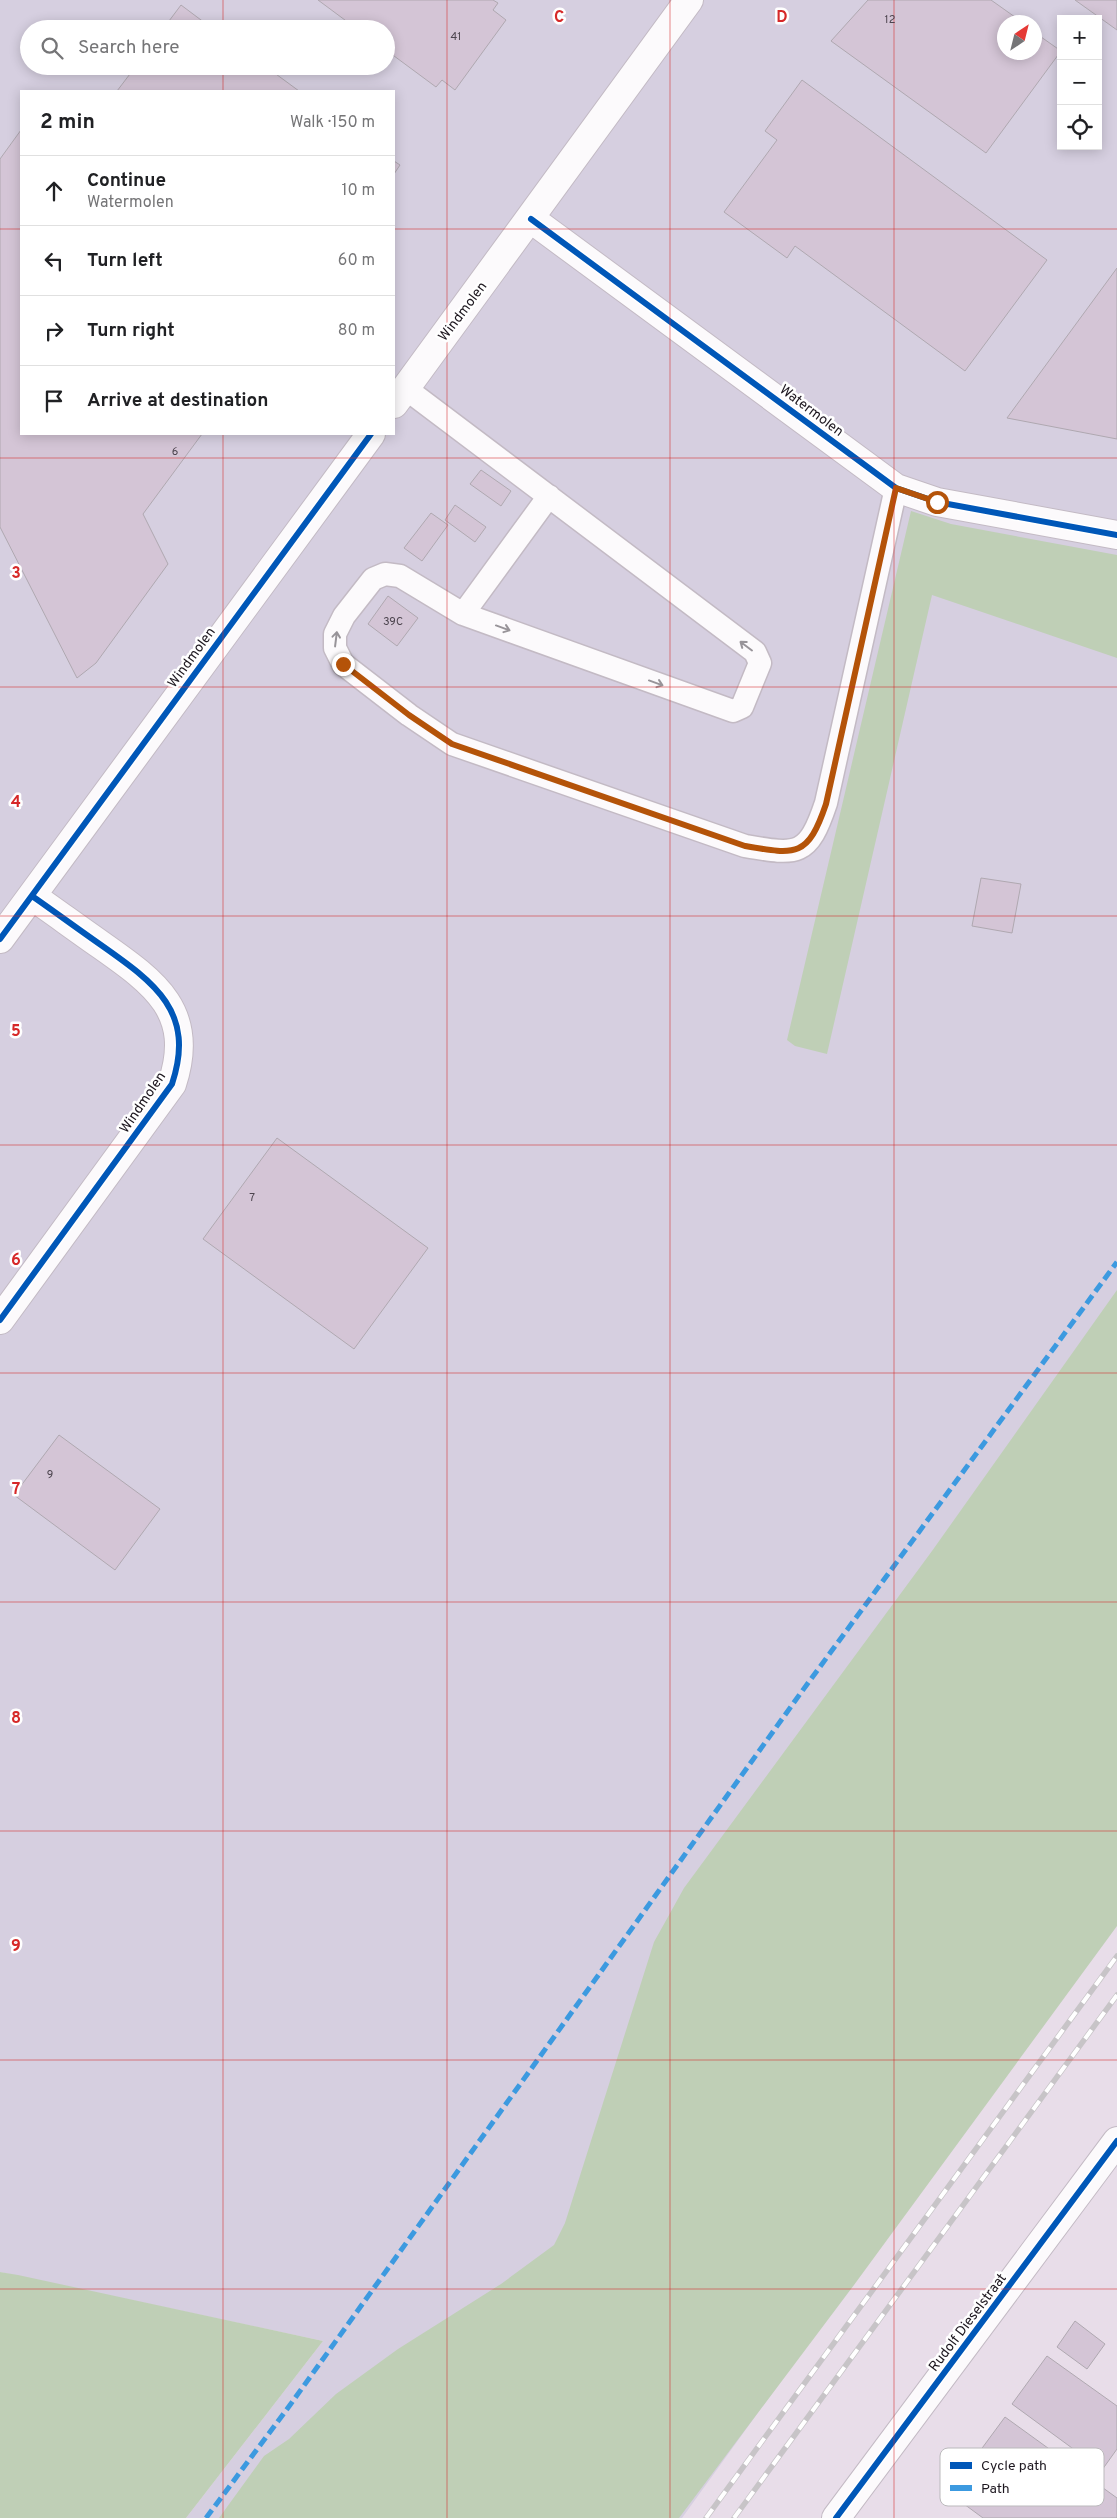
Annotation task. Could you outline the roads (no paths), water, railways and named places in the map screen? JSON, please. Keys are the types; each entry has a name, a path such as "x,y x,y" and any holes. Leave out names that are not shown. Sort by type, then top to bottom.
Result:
{"street":[{"path":"531,219 688,0"},
{"name":"Windmolen","path":"400,396 531,219"},
{"name":"Watermolen","path":"531,219 896,488 937,502 1117,535"},
{"name":"Windmolen","path":"0,939 371,435"},
{"name":"Windmolen","path":"0,1320 172,1084 180,1062 180,1040 174,1015 144,975 32,896"},
{"name":"Rudolf Dieselstraat","path":"836,2518 1117,2140"}],"lane":[{"path":"400,396 549,496 755,652 760,663 742,706 733,711 464,614 400,576 385,574 373,579 344,616 335,634 335,648 343,664 409,715 452,744 745,846 785,853 800,848 812,838 826,804 896,488"},
{"path":"464,614 549,496"}],"railway":[{"path":"706,2518 1117,1956"},
{"path":"734,2518 1117,1995"}]}
